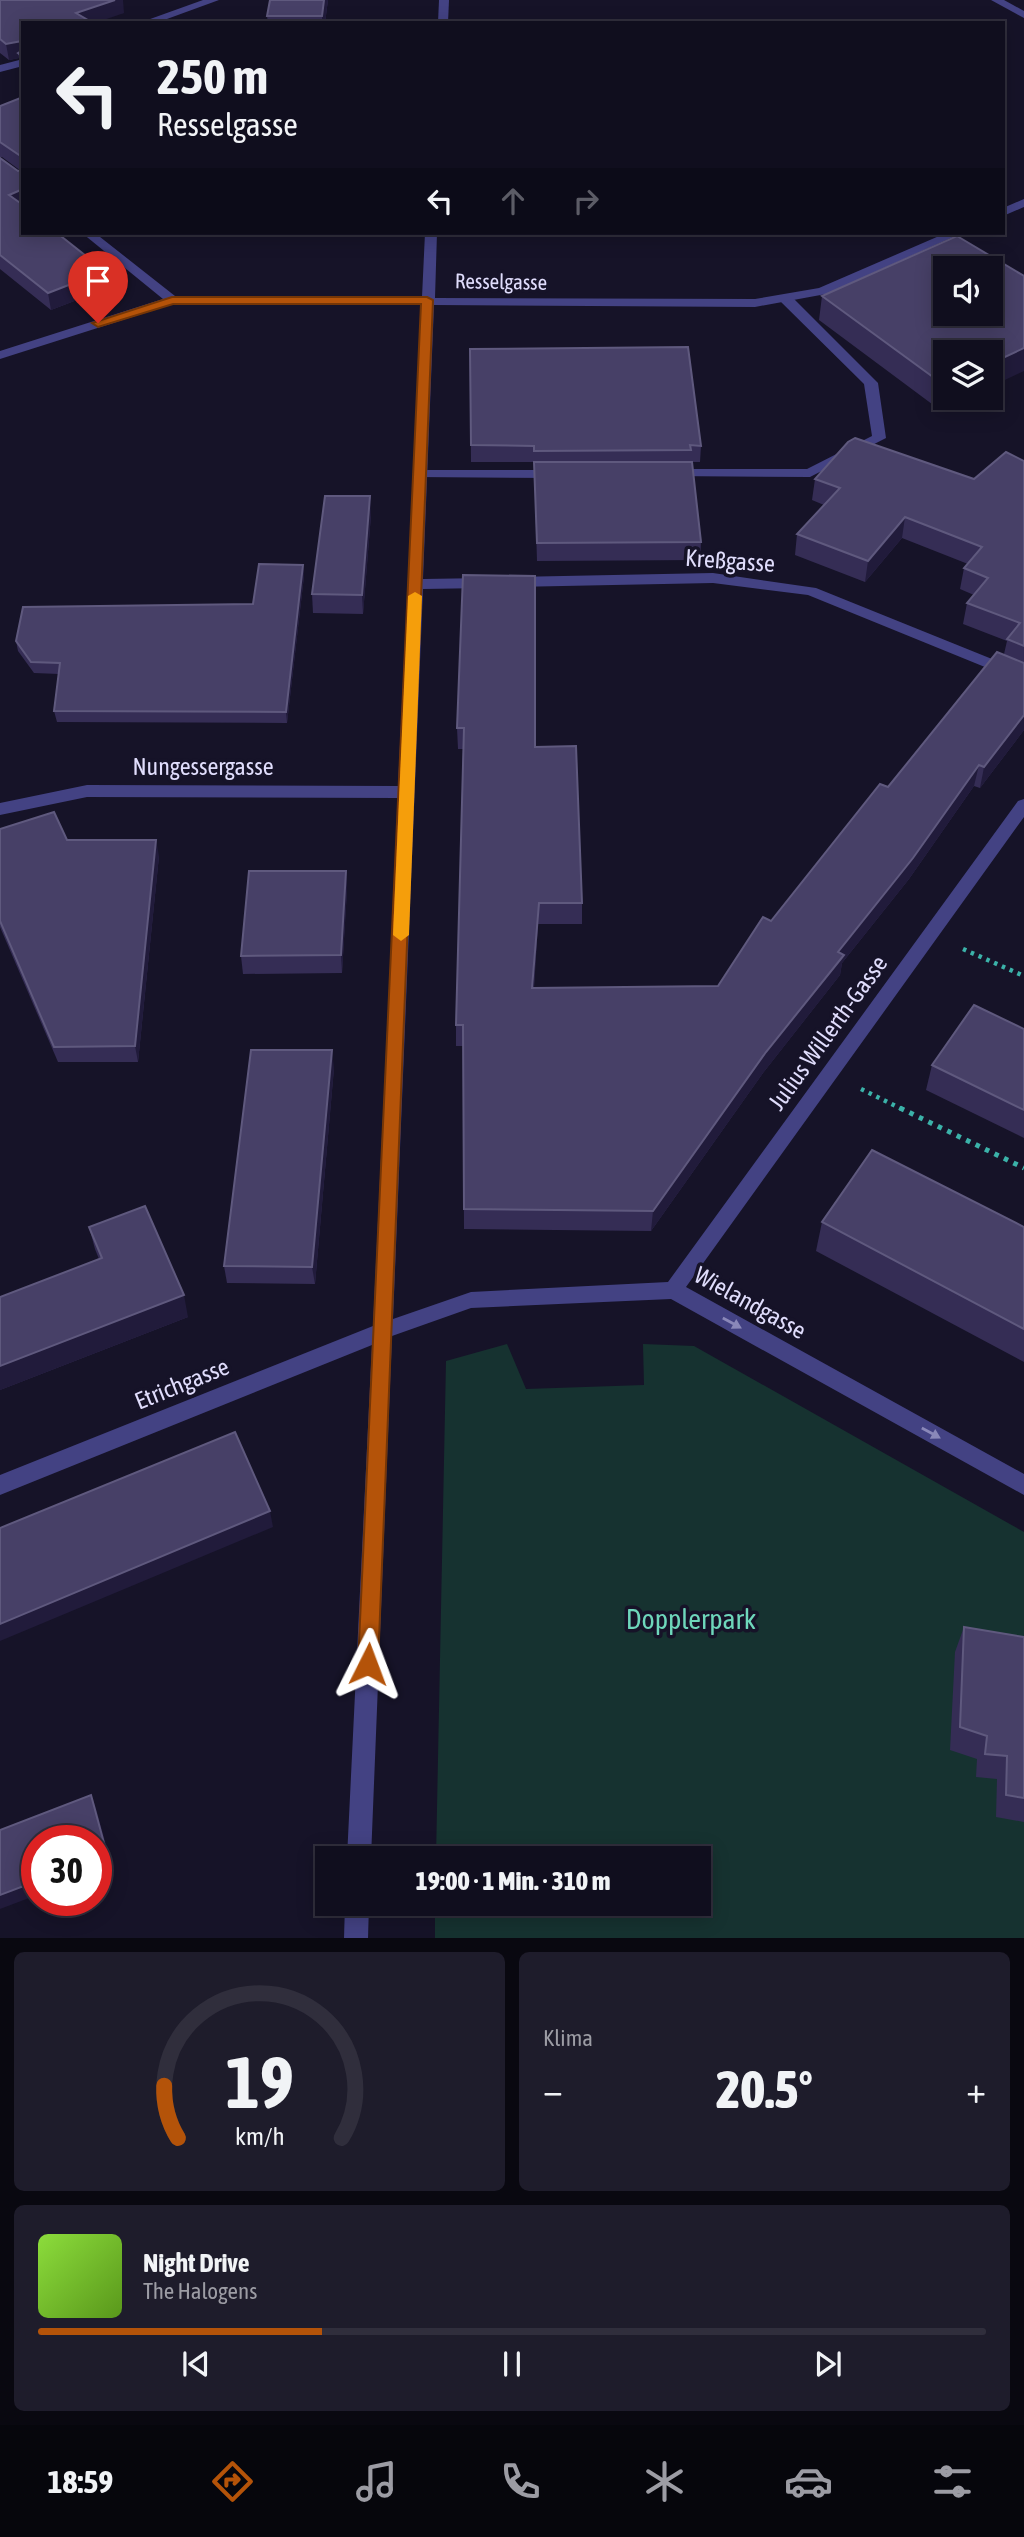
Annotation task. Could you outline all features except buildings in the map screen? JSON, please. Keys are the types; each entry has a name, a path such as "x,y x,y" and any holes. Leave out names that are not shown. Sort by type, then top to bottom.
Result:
{"street":[{"path":"150,21 214,0"},
{"path":"443,21 444,0"},
{"path":"996,0 1024,15"},
{"path":"0,69 21,63"},
{"path":"1005,211 1024,203"},
{"path":"91,235 172,300"},
{"path":"360,1846 431,235"},
{"name":"Resselgasse","path":"0,355 172,300 755,303 822,291 951,235"},
{"path":"657,473 810,473 879,438 871,383 785,298"},
{"path":"420,474 573,474"},
{"name":"Kreßgasse","path":"415,584 713,578 811,591 1024,678"},
{"name":"Nungessergasse","path":"0,809 87,791 407,792"},
{"name":"Julius Willerth-Gasse","path":"673,1290 1024,805"},
{"name":"Wielandgasse","path":"383,1331 471,1300 673,1290 1024,1485"},
{"name":"Etrichgasse","path":"0,1485 383,1331"},
{"path":"356,1938 357,1916"}],"path":[{"path":"931,934 1024,976"},
{"path":"829,1073 1024,1168"}],"green space":[{"name":"Dopplerpark","path":"507,1344 526,1389 644,1385 643,1344 694,1346 1024,1532 1024,1938 435,1938 435,1916 711,1916 711,1846 436,1846 446,1361"}],"slow traffic":[{"path":"401,935 415,596"}],"route":[{"path":"98,323 172,300 427,300 368,1664"}]}
